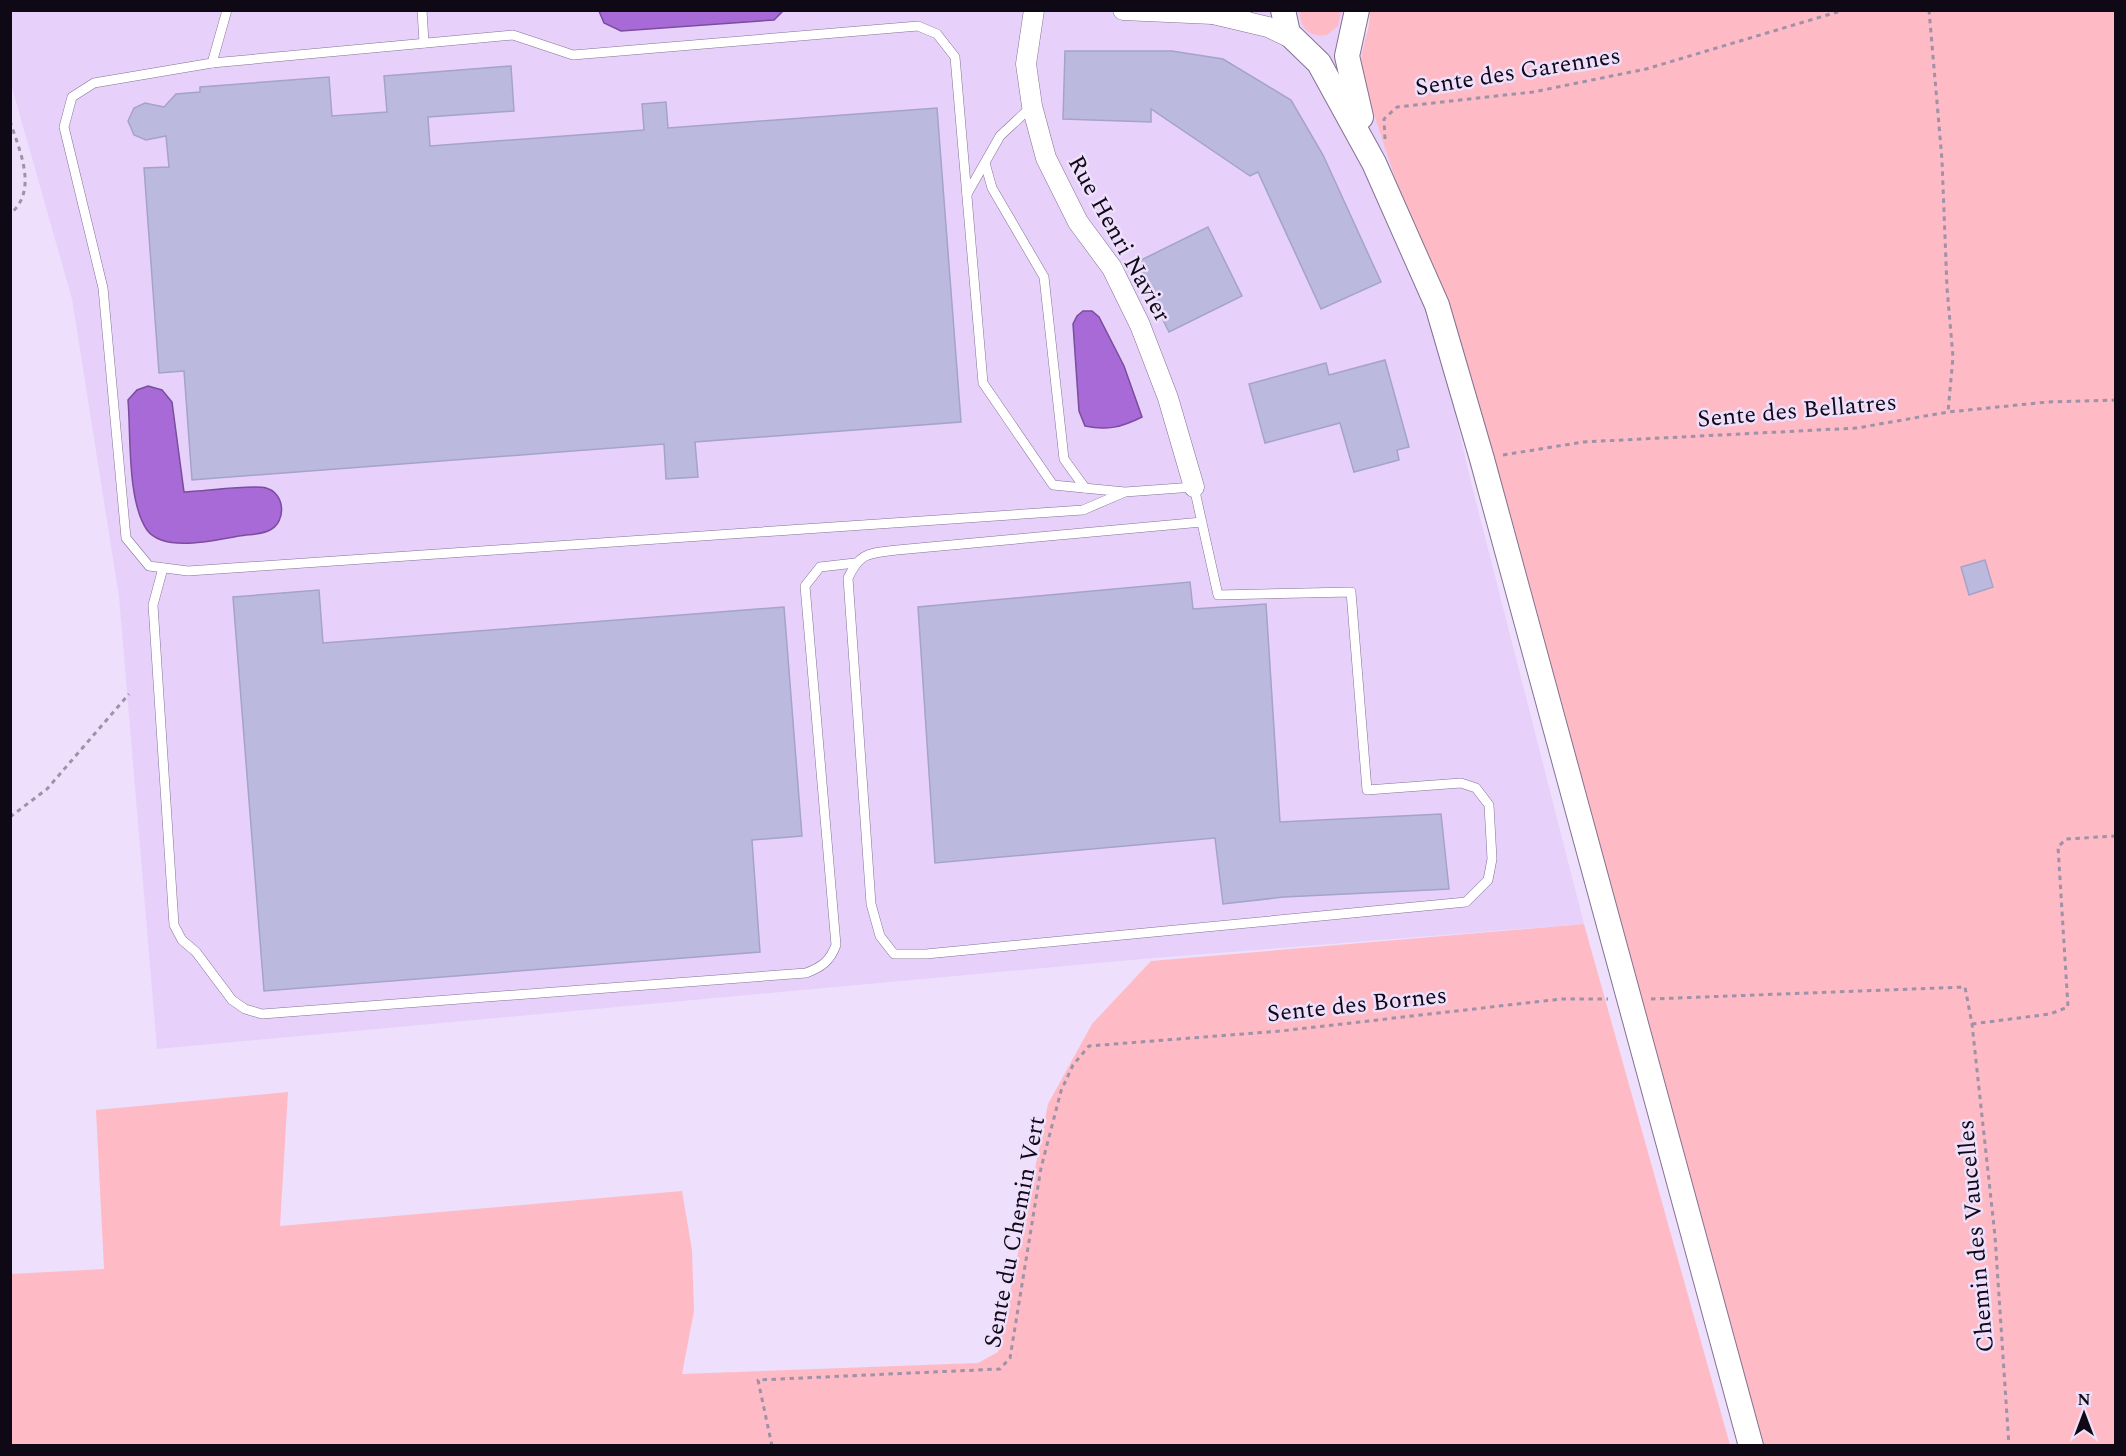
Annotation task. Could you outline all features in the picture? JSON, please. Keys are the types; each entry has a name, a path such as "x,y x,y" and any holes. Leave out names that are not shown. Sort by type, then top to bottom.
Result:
{"street":[{"name":"Rue Henri Navier","path":"1034,10 1026,64 1032,106 1051,169 1078,222 1112,268 1140,325 1168,398 1194,487"},
{"path":"1123,10 1213,14 1241,10"},
{"path":"1283,10 1285,28 1323,69 1374,163 1437,305 1482,459 1751,1446"},
{"path":"1357,10 1347,56 1348,70 1374,163"},
{"path":"1213,14 1268,27 1318,52 1330,50 1350,37"}],"lane":[{"path":"212,63 227,10"},
{"path":"422,10 424,43"},
{"path":"1125,492 1083,510 188,571 149,566 126,538 103,288 64,127 72,97 94,82 212,63 513,35 573,55 918,26 937,34 955,57 983,383 1053,485 1125,492 1194,487 1202,522 1218,595 1351,592 1367,790 1461,783 1476,788 1489,805 1492,859 1488,880 1466,902 938,953 894,954 880,936 871,904 848,578 855,563 864,555 897,550 1202,522"},
{"path":"967,194 1000,136 1032,106"},
{"path":"985,163 992,188 1044,277 1064,459 1085,488"},
{"path":"163,568 153,605 174,925 182,940 196,952 232,1000 245,1009 262,1014 806,973 820,967 831,957 836,945 805,586 820,567 855,563"}],"path":[{"name":"Sente des Garennes","path":"1374,163 1385,141 1383,119 1397,107 1533,92 1646,69 1844,10"},
{"path":"1929,10 1942,160 1947,288 1953,357 1948,412"},
{"path":"10,121 26,175 24,192 10,214"},
{"name":"Sente des Bellatres","path":"1482,459 1527,449 1583,442 1857,428 1948,412 2048,402 2115,400"},
{"path":"10,817 47,789 129,694"},
{"path":"1972,1024 2050,1014 2064,1011 2068,1007 2057,871 2058,847 2066,839 2115,836"},
{"name":"Sente des Bornes","path":"1089,1046 1281,1031 1561,999 1629,1000 1965,987 1972,1024"},
{"name":"Chemin des Vaucelles","path":"1972,1024 1995,1236 2009,1446"},
{"name":"Sente du Chemin Vert","path":"772,1446 758,1380 1000,1369 1010,1358 1041,1168 1061,1091 1072,1065 1089,1046"}],"shaded area":[{"path":"599,10 783,11 774,20 621,31 604,23"},
{"path":"10,11 1361,11 1472,486 1584,924 1142,959 157,1049 119,597 72,299 11,84"},
{"path":"1300,11 1341,11 1338,26 1327,35 1311,33 1301,22"},
{"path":"1370,11 2115,11 2115,1445 1751,1445 1437,305 1360,72"},
{"path":"1083,311 1092,311 1099,317 1124,366 1142,417 1114,427 1085,426 1079,411 1073,324"},
{"path":"148,386 162,390 172,402 184,492 266,488 277,495 282,508 275,526 263,533 190,543 165,541 155,537 147,530 136,502 133,485 128,400 137,390"},
{"path":"1584,924 1730,1445 11,1445 11,1274 104,1269 96,1110 288,1092 280,1226 682,1191 692,1250 694,1311 682,1374 978,1363 998,1352 1048,1104 1092,1024 1151,961"}],"building":[{"path":"1065,51 1172,51 1223,59 1291,100 1323,155 1381,282 1321,309 1258,172 1250,176 1151,109 1151,122 1063,119"},
{"path":"511,66 514,111 428,117 430,146 644,130 642,104 666,102 668,128 937,108 961,422 695,442 698,477 666,479 664,444 192,480 184,371 159,373 144,168 169,167 166,136 146,140 134,135 128,121 134,108 145,103 164,107 176,94 200,92 200,87 329,77 332,116 387,112 384,76"},
{"path":"1208,227 1242,296 1169,332 1135,263"},
{"path":"1385,360 1409,447 1397,450 1399,460 1354,472 1340,423 1265,443 1249,384 1326,363 1329,375"},
{"path":"1985,560 1993,587 1969,595 1961,567"},
{"path":"1190,582 1193,609 1266,604 1280,822 1441,814 1449,889 1284,897 1223,904 1215,838 935,863 918,607"},
{"path":"319,590 323,643 784,607 802,836 752,840 760,952 264,991 233,597"}]}
